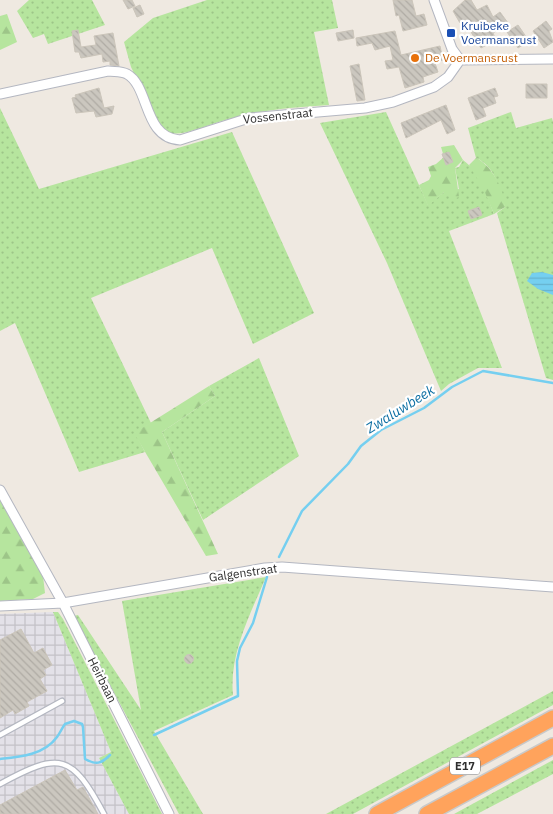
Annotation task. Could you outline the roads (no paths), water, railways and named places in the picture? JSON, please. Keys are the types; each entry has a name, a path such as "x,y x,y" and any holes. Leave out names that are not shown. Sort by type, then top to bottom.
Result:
{"highway":[{"name":"E17","path":"378,814 553,718"},
{"name":"E17","path":"427,814 553,746"}],"street":[{"path":"434,0 452,50 460,60 553,59"},
{"name":"Vossenstraat","path":"0,94 108,71 121,72 132,79 156,128 173,140 180,140 249,118 365,108 393,102 434,87 448,77 460,60"},
{"path":"0,490 63,603 0,606"},
{"name":"Galgenstraat","path":"63,603 192,580 282,568 553,587"},
{"name":"Heirbaan","path":"63,603 170,814"}],"lane":[{"path":"0,735 62,701"},
{"path":"0,784 21,772 52,762 66,763 76,770 90,786 104,814"}],"water":[{"path":"542,272 553,275 553,295 538,289 527,281 532,273"}],"waterway":[{"name":"Zwaluwbeek","path":"279,557 302,511 348,464 361,446 381,430 424,408 452,387 483,371 553,383"},
{"name":"Zwaluwbeek","path":"154,735 238,696 237,661 240,648 253,623 267,577"},
{"name":"Zwaluwbeek","path":"0,759 23,756 45,748 52,743 65,724 74,721 82,724 83,727 85,759 98,763 110,755"}],"place":[{"name":"Kruibeke Voermansrust","path":"451,33"},
{"name":"De Voermansrust","path":"415,58"}]}
